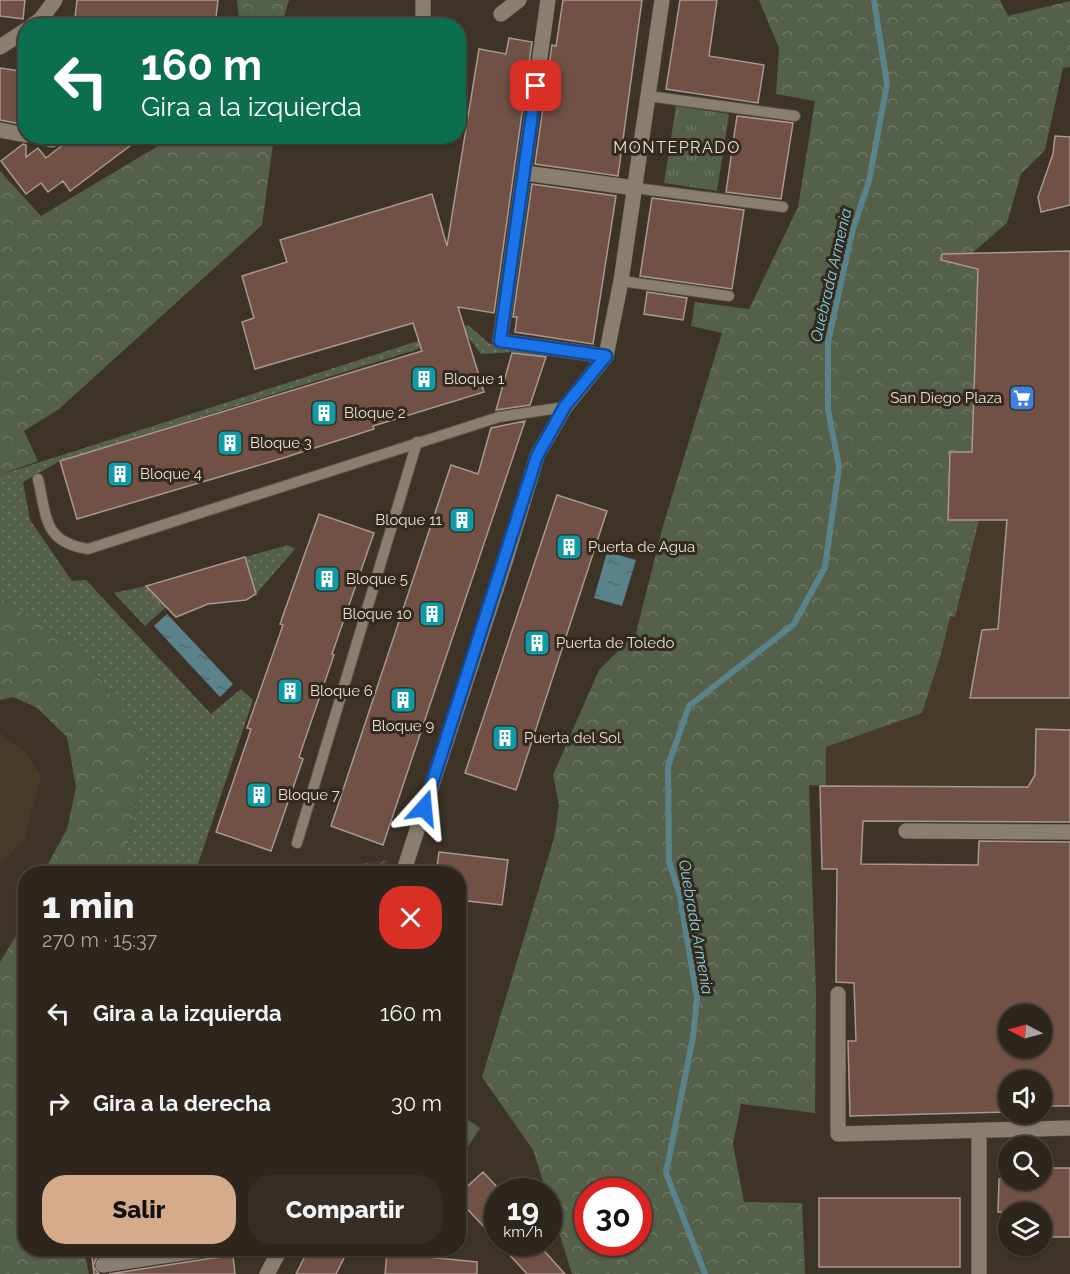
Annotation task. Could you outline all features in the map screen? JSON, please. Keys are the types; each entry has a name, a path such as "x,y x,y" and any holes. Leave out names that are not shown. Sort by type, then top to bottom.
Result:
{"street":[{"path":"42,18 55,0"},
{"path":"423,0 423,18"},
{"path":"501,14 519,0"},
{"path":"548,0 500,341 606,356"},
{"path":"405,866 505,562 537,456 565,406 606,356 621,281 662,0"},
{"path":"0,47 18,35"},
{"path":"0,130 18,133"},
{"path":"525,173 635,188"},
{"path":"906,831 1070,832"},
{"path":"838,994 838,1134 1070,1128"},
{"path":"979,1131 979,1274"},
{"path":"104,1265 163,1256"},
{"path":"267,1274 277,1256"}],"lane":[{"path":"648,96 795,116"},
{"path":"635,188 783,207"},
{"path":"621,281 729,296"},
{"path":"38,479 49,525 55,536 69,546 88,549 499,417 565,406"},
{"path":"297,843 417,442"}],"shaded area":[{"path":"974,520 1070,520 1070,788 826,786 826,747 922,713 941,654"},
{"path":"0,733 27,753 41,776 24,839 0,865"},
{"path":"388,860 387,866 341,866"}],"green space":[{"path":"237,0 289,0 284,18 239,18"},
{"path":"759,0 1000,0 1008,16 1070,1 1070,67 1063,68 1045,150 1021,174 1007,223 971,254 978,269 972,452 950,452 948,519 974,520 941,654 922,713 826,747 826,786 809,785 816,992 815,1113 741,1104 733,1144 744,1202 802,1203 805,1274 572,1274 562,1242 562,1178 542,1178 533,1150 482,1077 554,838 559,805 553,775 599,670 636,633 663,526 722,333 691,326 695,302 749,309 798,207 815,101 776,94 779,48"},
{"path":"676,106 729,114 717,191 664,183"},
{"path":"161,144 273,144 262,225 59,409 24,431 38,461 0,475 0,171 41,216"},
{"path":"468,325 490,344 546,354 545,361 512,352 481,354 466,334 60,461 23,482 30,520 72,581 86,580 211,714 241,689 253,700 197,866 123,866 147,747 78,647 0,598 0,475"},
{"path":"974,520 979,520 955,617 950,616"},
{"path":"288,545 295,549 256,594 245,557"},
{"path":"146,586 166,607 145,626 114,593"},
{"path":"0,598 78,647 147,747 123,866 47,866 67,829 76,787 67,737 36,707 13,697 0,700"},
{"path":"18,932 18,1256 85,1256 89,1274 0,1274 0,962"},
{"path":"466,1119 480,1128 466,1150"}],"water":[{"path":"607,552 636,560 622,606 594,598"},
{"path":"167,614 233,684 220,697 154,626"}],"building":[{"path":"0,0 25,0 23,18 0,16"},
{"path":"77,0 218,0 216,18 75,18"},
{"path":"563,0 642,0 618,176 535,164 552,45 556,46"},
{"path":"680,0 717,0 709,56 764,65 758,103 666,89"},
{"path":"509,38 532,42 494,313 458,307 484,392 373,426 374,429 280,459 77,519 60,461 422,351 413,323 255,369 242,322 254,318 242,276 287,262 280,240 432,194 447,246 464,144 466,144 466,129 479,49 506,54"},
{"path":"0,68 18,71 18,123 0,120"},
{"path":"737,116 793,123 781,199 726,192"},
{"path":"1055,136 1070,137 1070,205 1041,212 1038,197 1053,154"},
{"path":"23,144 26,145 26,157 38,148 46,158 64,144 132,144 70,191 63,181 48,192 41,183 26,194 1,161"},
{"path":"532,184 616,196 593,344 515,332 517,317 513,317"},
{"path":"652,198 744,210 732,289 640,276"},
{"name":"San Diego Plaza","path":"1070,251 1070,698 970,698 982,630 998,629 1007,520 948,520 950,452 972,452 978,269 941,260 942,254"},
{"path":"647,292 687,298 683,320 644,314"},
{"path":"512,353 546,357 530,405 496,410"},
{"path":"525,421 383,845 331,826 451,465 478,474 491,428"},
{"path":"557,495 607,511 516,790 465,773"},
{"path":"319,514 374,533 332,654 334,655 299,757 303,759 271,851 216,832 251,729 247,728 283,625 280,624"},
{"path":"245,557 256,594 246,600 208,604 176,617 146,586"},
{"path":"1036,729 1070,730 1070,822 863,821 861,864 978,865 979,841 1070,842 1070,1106 1052,1106 1052,1070 998,1070 998,1112 850,1116 848,1041 856,1041 854,983 836,982 837,869 822,869 820,786 1028,787 1035,775"},
{"path":"439,852 508,860 502,905 466,901 466,866 437,866"},
{"path":"1052,1168 1070,1168 1070,1237 1052,1237 1052,1202 998,1202 999,1190 1052,1190"},
{"path":"483,1172 489,1178 484,1178 484,1227 466,1208 466,1188"},
{"path":"819,1198 960,1198 960,1267 819,1267"},
{"path":"92,1256 103,1256 97,1257 93,1266"},
{"path":"233,1256 235,1274 109,1274 206,1259"},
{"path":"305,1256 345,1256 336,1274 296,1274"},
{"path":"387,1256 417,1256 477,1262 477,1274 385,1274"},
{"path":"511,1256 549,1256 565,1274 527,1274"}],"waterway":[{"name":"Quebrada Armenia","path":"705,1274 666,1173 693,1037 697,998 680,896 669,861 668,766 689,706 794,624 825,567 839,467 828,409 828,342 852,232 869,181 887,84 874,0"}],"place":[{"name":"Bloque 1","path":"424,379"},
{"name":"San Diego Plaza","path":"1022,398"},
{"name":"Bloque 2","path":"324,413"},
{"name":"Bloque 3","path":"230,443"},
{"name":"Bloque 4","path":"120,474"},
{"name":"Bloque 11","path":"462,520"},
{"name":"Puerta de Agua","path":"569,547"},
{"name":"Bloque 5","path":"327,579"},
{"name":"Bloque 10","path":"432,614"},
{"name":"Puerta de Toledo","path":"537,643"},
{"name":"Bloque 6","path":"290,691"},
{"name":"Bloque 9","path":"403,700"},
{"name":"Puerta del Sol","path":"505,738"},
{"name":"Bloque 7","path":"259,795"}],"district":[{"name":"MONTEPRADO","path":"677,147"}],"route":[{"path":"424,808 505,562 537,456 565,406 606,356 500,341 536,86"}]}
